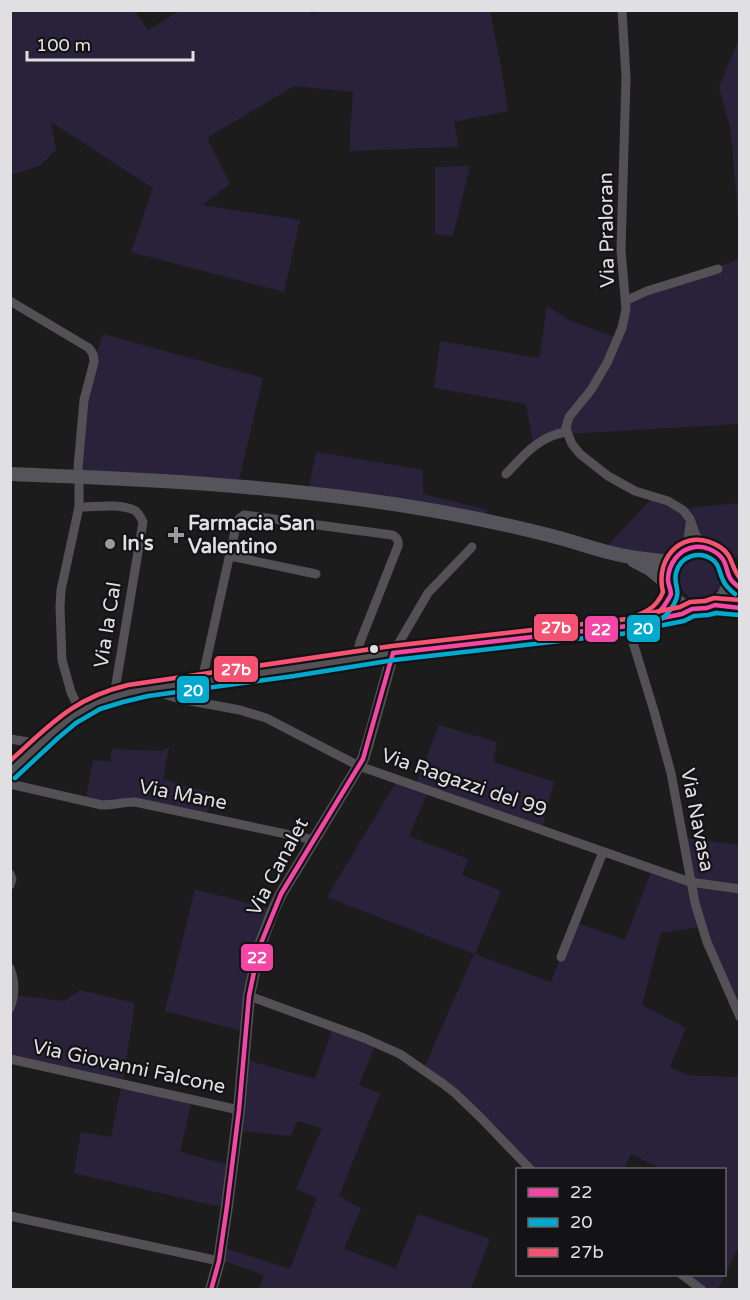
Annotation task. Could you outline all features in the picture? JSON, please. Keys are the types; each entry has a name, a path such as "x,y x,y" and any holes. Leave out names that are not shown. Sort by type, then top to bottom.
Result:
{"main road":[{"path":"10,474 79,476 310,492 486,520 626,556 671,562"},
{"path":"626,556 650,569 669,588 676,600 692,609 707,608 723,598 730,577 728,568 717,553 709,549 696,547 684,550 671,562 668,572 669,588"},
{"path":"730,577 740,589"},
{"path":"715,605 740,608"}],"street":[{"name":"Via Praloran","path":"567,432 569,417 591,390 607,363 622,328 627,309 621,250 626,78 622,10"},
{"path":"627,300 647,291 718,269"},
{"name":"Via la Cal","path":"10,301 89,348 93,354 94,362 84,400 78,454 79,507 61,590 60,608 62,660 71,692 80,711"},
{"path":"506,474 543,440 558,433 567,432 569,439 580,454 608,477 635,491 673,503 683,510 690,519 696,536 709,549"},
{"name":"Via la Cal","path":"79,507 117,506 134,510 143,522 114,696"},
{"path":"202,680 237,522 244,515 396,537 398,546 360,642 359,659"},
{"path":"684,550 690,519"},
{"path":"393,653 428,593 472,547"},
{"path":"230,556 316,574"},
{"name":"Via la Cal","path":"647,620 659,613 667,604 669,588"},
{"name":"Via la Cal","path":"10,772 80,711 114,696 147,688 393,653 627,626 682,614 692,609"},
{"name":"Via Navasa","path":"627,626 671,772 695,903 707,942 740,1017"},
{"name":"Via Canalet","path":"211,1290 219,1261 239,1110 249,996 259,948 281,894 359,766 368,743 393,653"},
{"name":"Via Ragazzi del 99","path":"147,688 180,699 240,710 266,718 359,766 690,882 740,889"},
{"path":"10,739 41,744"},
{"name":"Via Mane","path":"10,784 102,805 135,802 314,840"},
{"path":"561,957 603,852"},
{"path":"10,874 12,879 10,885"},
{"path":"10,968 14,988 10,1008"},
{"path":"249,996 364,1038 400,1054 455,1094 529,1168"},
{"name":"Via Giovanni Falcone","path":"10,1059 239,1110"},
{"path":"10,1216 219,1261"},
{"path":"682,1276 702,1290"}],"shaded area":[{"path":"308,10 311,14 326,10 490,11 508,111 454,122 459,147 349,151 353,92 294,86 207,138 230,184 202,205 300,220 284,292 131,252 153,188 51,122 56,150 41,165 11,175 11,11 135,11 148,30 179,11"},
{"path":"739,39 739,231 731,131 719,87"},
{"path":"470,166 453,236 435,234 435,167"},
{"path":"739,259 739,424 565,434 534,449 526,404 434,388 440,341 539,358 547,306 571,321 615,337 623,315 623,300"},
{"path":"103,334 263,378 237,489 76,480 76,453"},
{"path":"316,452 423,470 423,494 488,510 483,517 307,496"},
{"path":"651,499 688,508 739,503 739,557 728,558 732,595 717,589 704,599 692,599 682,590 678,575 601,553"},
{"path":"439,725 497,742 493,762 554,782 542,829 429,789 409,836 468,859 462,875 501,891 475,954 551,982 574,922 625,940 653,867 691,880 685,838 739,845 739,1020 699,927 661,933 642,1005 686,1028 670,1067 687,1075 734,1077 739,1075 739,1246 726,1273 726,1168 660,1168 631,1154 624,1168 534,1168 424,1068 474,954 327,897 399,777 416,783"},
{"path":"169,747 163,779 215,794 206,816 86,797 93,760 110,762 112,749 160,751"},
{"path":"195,889 270,909 242,1031 165,1011"},
{"path":"80,990 135,1003 123,1079 11,1056 11,995 65,1001"},
{"path":"334,1025 377,1041 359,1085 380,1094 339,1196 361,1208 344,1249 396,1268 418,1214 490,1239 471,1289 259,1289 264,1275 224,1261 225,1248 290,1269 317,1198 296,1189 322,1128 297,1121 291,1136 232,1130 239,1058 315,1079"},
{"path":"123,1079 193,1096 180,1152 229,1165 229,1209 74,1173 81,1132 111,1137"},
{"path":"688,1276 724,1276 718,1289 707,1289"}],"transit line":[{"name":"27b","path":"10,761 63,714 92,697 128,685 392,646 627,619 644,613 657,603 663,592 661,579 668,556 685,542 707,541 720,547 730,558 740,578"},
{"name":"22","path":"393,653 638,623 652,617 664,606 671,594 668,580 672,563 679,554 689,548 702,547 719,555 731,579 740,588"},
{"name":"20","path":"15,778 76,723 100,709 148,696 394,660 629,633 642,629 661,620 670,610 677,595 675,577 678,567 691,556 702,555 713,560 725,584 735,594"},
{"name":"27b","path":"636,616 714,598 740,600"},
{"name":"22","path":"637,623 715,605 740,608"},
{"name":"20","path":"638,630 684,621 694,616 716,613 739,615"},
{"name":"22","path":"211,1290 219,1261 227,1206 239,1110 249,996 259,948 281,894 363,759 393,653"}],"place":[{"name":"Farmacia San Valentino","path":"176,535"},
{"name":"In's","path":"110,544"}]}
